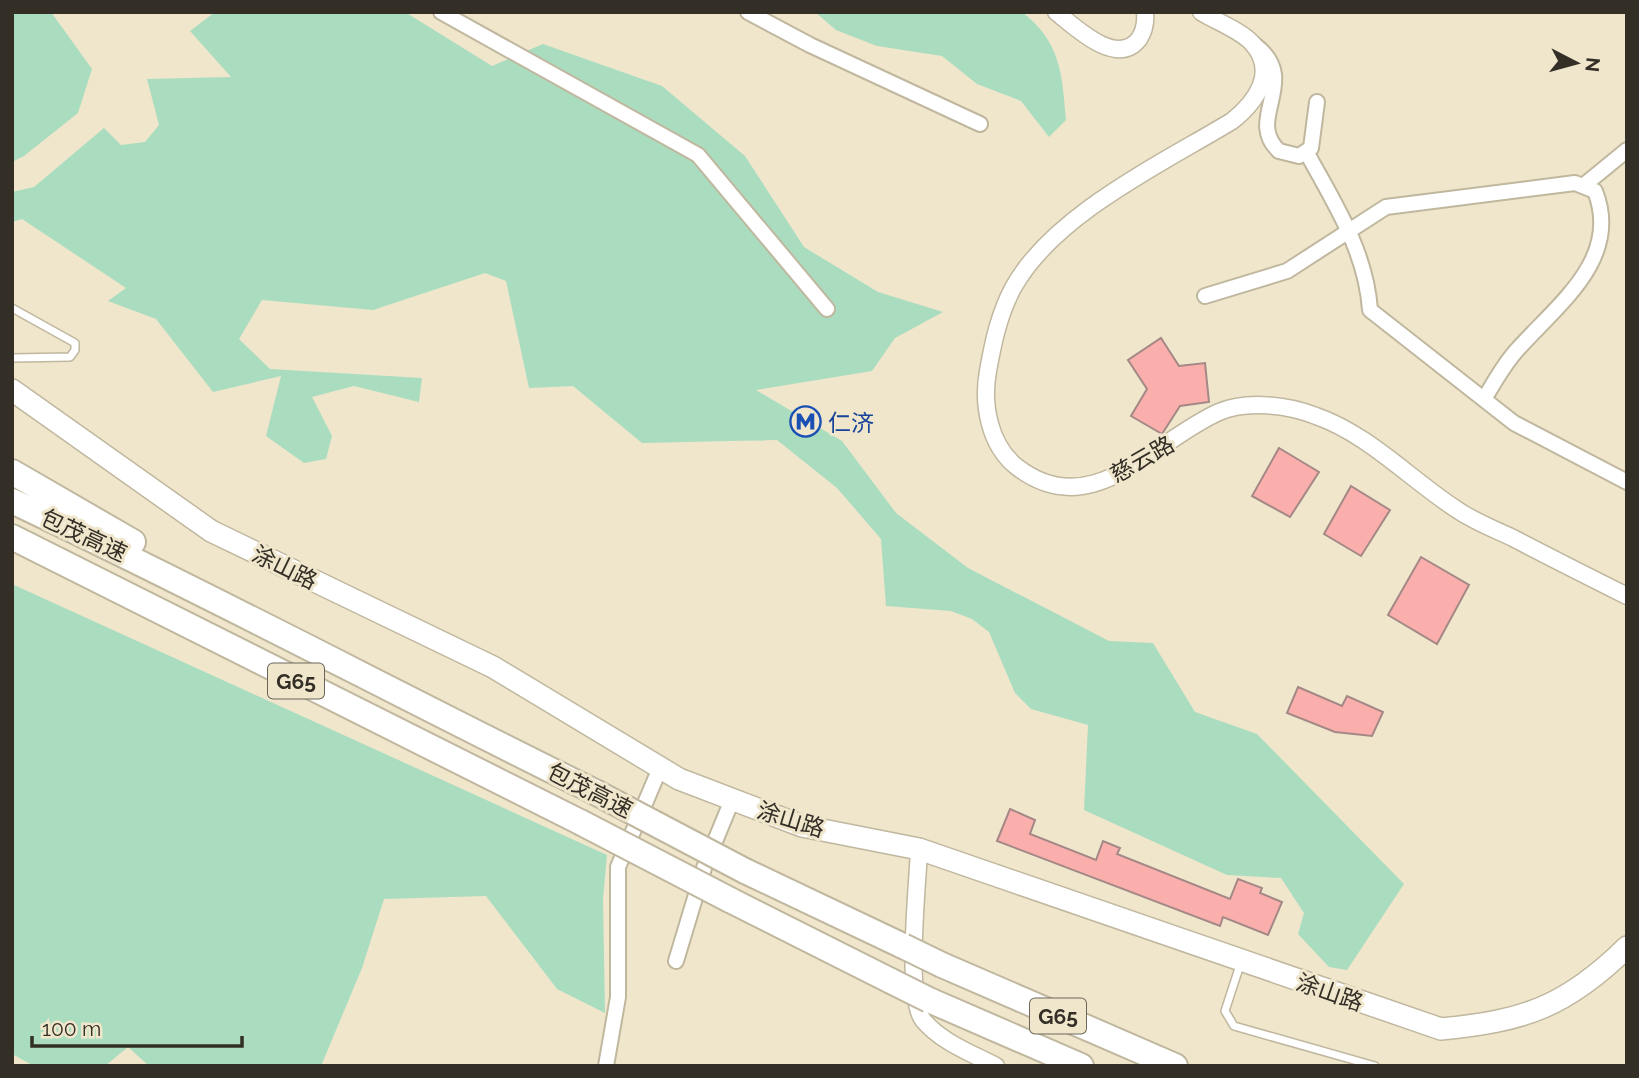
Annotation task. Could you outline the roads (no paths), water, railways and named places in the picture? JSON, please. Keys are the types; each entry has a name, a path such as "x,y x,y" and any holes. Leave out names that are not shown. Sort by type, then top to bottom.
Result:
{"highway":[{"path":"12,472 291,640"},
{"name":"包茂高速","path":"12,500 186,583 347,669 595,792 745,871 942,965 1175,1066"},
{"name":"包茂高速","path":"12,537 929,1000 1081,1066"},
{"path":"12,547 235,651"}],"main road":[{"name":"涂山路","path":"12,390 211,531 494,667 660,768 732,800 802,825 919,849 1441,1029 1498,1024 1544,1009 1597,977 1627,947"}],"street":[{"path":"441,12 698,155 827,309"},
{"path":"748,12 833,56 980,124"},
{"path":"1056,12 1086,36 1105,46 1123,50 1133,45 1141,35 1146,25 1145,12"},
{"path":"1201,12 1252,43 1269,56 1275,67 1267,133 1273,145 1290,156 1307,153 1311,148 1317,121 1317,102"},
{"name":"慈云路","path":"1252,43 1263,67 1262,87 1252,106 1071,220 1047,242 1013,289 993,345 986,381 986,413 998,444 1016,466 1039,479 1062,488 1085,487 1108,480 1220,412 1248,405 1280,407 1316,416 1356,436 1458,510 1627,596"},
{"path":"1583,186 1627,150"},
{"path":"1307,153 1351,233 1368,283 1370,310 1514,424 1627,482"},
{"path":"1205,296 1287,271 1351,233 1386,207 1575,183 1595,191 1601,206 1601,243 1585,277 1514,353 1484,400"},
{"path":"606,1066 618,997 618,867 660,768"},
{"path":"677,961 704,869 732,800"},
{"path":"919,849 913,978 921,1018 952,1044 996,1066"}],"lane":[{"path":"12,308 75,343 75,351 70,357 12,358"},
{"path":"1241,961 1225,1011 1234,1026 1375,1066"}],"place":[{"name":"仁济","path":"805,422"}]}
